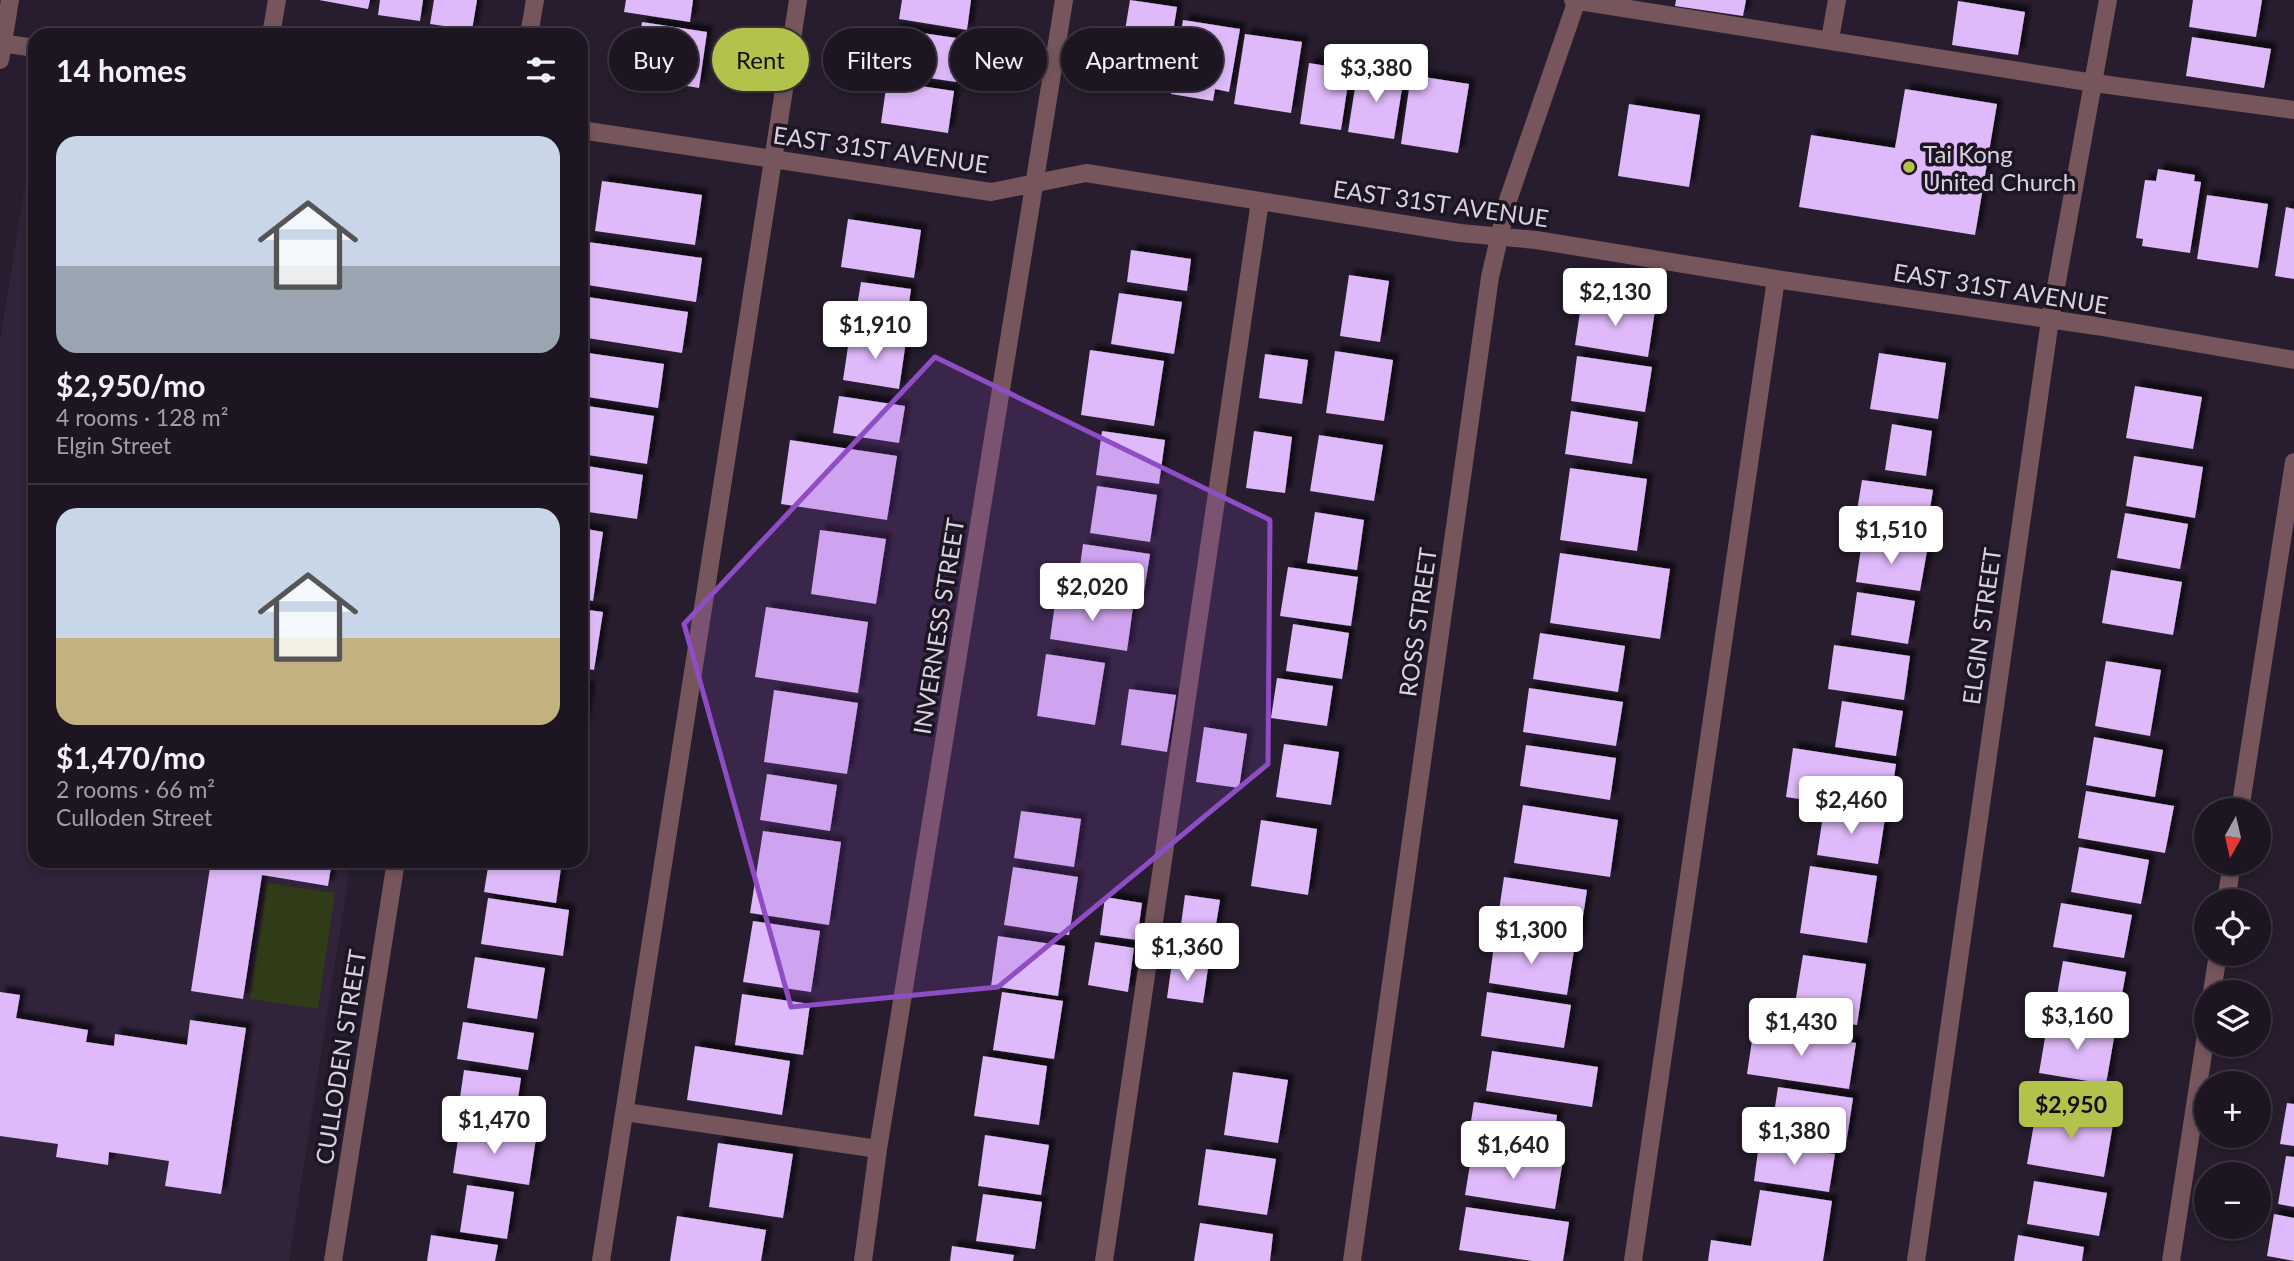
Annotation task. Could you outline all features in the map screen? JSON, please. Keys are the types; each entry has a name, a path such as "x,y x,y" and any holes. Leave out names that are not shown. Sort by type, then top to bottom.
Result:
{"street":[{"path":"10,0 1,49 28,48"},
{"path":"272,28 277,0"},
{"path":"530,28 534,0"},
{"path":"601,1261 798,0"},
{"name":"INVERNESS STREET","path":"863,1261 878,1149 1063,0"},
{"path":"1575,0 2094,83 2294,110"},
{"name":"ROSS STREET","path":"1352,1261 1489,286 1508,200 1575,0"},
{"path":"1830,39 1837,0"},
{"name":"ELGIN STREET","path":"1916,1261 2050,320 2108,0"},
{"name":"EAST 31ST AVENUE","path":"588,131 991,192 1086,173 1460,233 1536,240 2294,360"},
{"path":"1104,1261 1260,201"},
{"path":"1633,1261 1776,279"},
{"path":"2242,798 2294,462"},
{"name":"CULLODEN STREET","path":"332,1261 395,868"},
{"path":"2171,1261 2203,1057"},
{"path":"625,1112 878,1149"}],"highlighted area":[{"path":"935,357 1270,520 1268,764 998,987 791,1007 684,624"}],"shaded area":[{"path":"28,166 28,868 350,868 289,1261 0,1261 0,341"}],"green space":[{"path":"267,883 335,893 318,1009 250,999"}],"building":[{"path":"319,0 370,0 368,9"},
{"path":"380,0 423,0 420,21 378,15"},
{"path":"434,0 477,0 472,28 430,24"},
{"path":"626,0 693,0 690,22 624,12"},
{"path":"902,0 971,0 967,28 899,19"},
{"path":"1130,0 1177,7 1174,28 1125,28"},
{"path":"1676,0 1746,0 1743,16 1675,6"},
{"path":"2193,0 2262,0 2256,37 2189,27"},
{"path":"1958,1 2025,12 2018,55 1952,45"},
{"path":"1183,20 1240,29 1229,92 1223,91 1223,28 1182,28"},
{"path":"642,22 681,28 641,28"},
{"path":"698,31 707,32 698,88"},
{"path":"1245,34 1302,42 1291,113 1234,104"},
{"path":"936,35 950,37 950,81 936,79"},
{"path":"2192,37 2271,49 2264,88 2186,76"},
{"path":"1309,63 1350,70 1341,130 1300,124"},
{"path":"1358,69 1404,76 1394,139 1348,132"},
{"path":"1411,75 1469,84 1458,153 1401,144"},
{"path":"936,88 954,91 948,133 881,123 886,91 936,91"},
{"path":"1905,89 1997,104 1975,235 1799,207 1811,135 1895,148"},
{"path":"1171,91 1215,91 1213,101 1171,94"},
{"path":"1629,104 1700,115 1689,187 1618,176"},
{"path":"2158,169 2195,175 2194,181 2201,182 2190,253 2142,246 2143,239 2136,238 2145,180 2156,181"},
{"path":"602,181 702,195 695,245 595,231"},
{"path":"2207,195 2268,204 2258,268 2197,259"},
{"path":"2286,207 2294,209 2294,279 2275,276"},
{"path":"848,219 921,230 914,278 841,267"},
{"path":"588,242 702,258 696,302 588,285"},
{"path":"1131,250 1191,259 1187,291 1127,282"},
{"path":"1349,275 1389,281 1380,342 1340,336"},
{"path":"861,282 911,289 905,332 854,325"},
{"path":"1119,293 1182,302 1174,354 1111,344"},
{"path":"588,297 688,312 682,353 588,338"},
{"path":"1582,299 1655,310 1648,357 1575,345"},
{"path":"850,333 906,341 899,389 843,380"},
{"path":"1090,350 1164,361 1154,426 1081,415"},
{"path":"1335,351 1393,360 1384,421 1326,413"},
{"path":"588,353 664,364 658,408 588,397"},
{"path":"1879,353 1946,363 1938,419 1870,409"},
{"path":"1265,354 1308,360 1302,404 1259,398"},
{"path":"1577,356 1652,367 1645,412 1571,401"},
{"path":"2135,386 2202,397 2193,449 2126,438"},
{"path":"839,396 905,406 899,443 833,433"},
{"path":"588,406 654,416 647,464 588,455"},
{"path":"1571,411 1638,422 1632,464 1565,454"},
{"path":"1892,424 1932,431 1926,476 1885,470"},
{"path":"1102,431 1165,440 1159,484 1096,475"},
{"path":"1254,431 1292,437 1285,493 1246,488"},
{"path":"1319,435 1383,445 1374,501 1310,491"},
{"path":"790,440 897,456 887,520 781,504"},
{"path":"2134,456 2203,467 2195,518 2126,506"},
{"path":"588,466 643,475 637,519 588,512"},
{"path":"1570,468 1647,479 1637,551 1560,540"},
{"path":"1862,480 1933,490 1926,534 1855,523"},
{"path":"1097,486 1157,495 1150,542 1090,533"},
{"path":"1315,512 1364,520 1357,570 1307,563"},
{"path":"2125,513 2188,524 2180,569 2117,558"},
{"path":"588,529 603,532 593,601 588,600"},
{"path":"820,530 886,539 876,604 811,594"},
{"path":"1862,541 1927,551 1920,591 1856,582"},
{"path":"1083,544 1150,554 1143,598 1077,588"},
{"path":"1560,553 1670,569 1660,639 1550,623"},
{"path":"1288,567 1358,577 1351,626 1280,616"},
{"path":"2111,570 2182,582 2173,635 2102,623"},
{"path":"1857,592 1915,601 1908,644 1851,635"},
{"path":"1056,596 1133,607 1127,651 1050,639"},
{"path":"766,607 868,622 858,693 755,677"},
{"path":"588,610 603,612 594,670 588,669"},
{"path":"1293,624 1349,633 1342,679 1286,671"},
{"path":"1540,633 1625,646 1618,692 1533,679"},
{"path":"1834,645 1910,656 1904,700 1828,689"},
{"path":"1046,654 1105,663 1095,725 1037,716"},
{"path":"2106,661 2161,670 2150,736 2095,726"},
{"path":"1277,678 1333,686 1327,726 1271,718"},
{"path":"1529,688 1623,702 1616,746 1523,732"},
{"path":"1129,689 1176,695 1167,752 1121,745"},
{"path":"774,690 858,703 847,774 764,762"},
{"path":"1842,701 1903,711 1896,756 1835,747"},
{"path":"1204,727 1247,734 1239,788 1196,782"},
{"path":"2094,737 2163,750 2155,797 2086,785"},
{"path":"1284,744 1339,752 1331,805 1276,797"},
{"path":"1526,745 1616,758 1610,800 1520,786"},
{"path":"1793,748 1896,764 1889,813 1786,797"},
{"path":"767,774 837,785 830,831 760,820"},
{"path":"2086,791 2174,806 2165,853 2078,838"},
{"path":"1523,805 1618,820 1610,877 1514,863"},
{"path":"1824,809 1885,818 1878,864 1817,855"},
{"path":"1021,811 1081,819 1074,867 1014,858"},
{"path":"1261,820 1317,829 1308,895 1251,886"},
{"path":"763,831 841,842 829,925 750,913"},
{"path":"2079,847 2149,860 2141,904 2071,892"},
{"path":"1810,866 1877,876 1867,943 1800,933"},
{"path":"1013,867 1078,877 1069,935 1004,925"},
{"path":"210,868 331,868 328,886 262,875 243,999 191,991"},
{"path":"488,868 561,868 556,903 484,892"},
{"path":"1504,877 1587,890 1579,943 1496,930"},
{"path":"1185,895 1220,900 1214,937 1180,932"},
{"path":"1105,897 1142,903 1137,940 1100,935"},
{"path":"488,898 569,910 563,956 481,944"},
{"path":"2061,903 2132,915 2124,958 2053,947"},
{"path":"753,921 820,931 811,992 743,982"},
{"path":"998,936 1065,946 1058,996 991,986"},
{"path":"1495,937 1574,950 1567,995 1489,983"},
{"path":"1095,942 1134,948 1128,992 1088,985"},
{"path":"1803,955 1866,964 1857,1025 1793,1016"},
{"path":"475,957 545,968 537,1019 467,1008"},
{"path":"2063,961 2126,972 2118,1017 2055,1007"},
{"path":"1172,962 1208,968 1203,1003 1167,998"},
{"path":"0,992 20,995 16,1018 88,1030 86,1042 114,1046 115,1034 187,1045 190,1020 246,1028 221,1194 165,1186 169,1161 109,1152 108,1165 56,1157 58,1144 0,1136"},
{"path":"1002,992 1063,1001 1054,1059 993,1050"},
{"path":"1487,992 1571,1005 1564,1048 1481,1036"},
{"path":"742,994 810,1004 803,1055 735,1045"},
{"path":"2048,1020 2115,1032 2106,1084 2039,1073"},
{"path":"463,1022 534,1033 528,1070 457,1059"},
{"path":"1754,1027 1856,1043 1849,1089 1747,1074"},
{"path":"695,1046 790,1061 782,1115 687,1100"},
{"path":"1492,1051 1598,1067 1592,1107 1486,1091"},
{"path":"983,1056 1047,1066 1039,1125 974,1116"},
{"path":"464,1070 521,1078 514,1126 457,1118"},
{"path":"1233,1072 1288,1080 1278,1143 1224,1135"},
{"path":"1778,1087 1853,1098 1846,1144 1771,1133"},
{"path":"1474,1102 1557,1115 1552,1153 1468,1140"},
{"path":"2287,1103 2294,1104 2294,1146 2280,1144"},
{"path":"2037,1106 2114,1118 2104,1177 2027,1164"},
{"path":"460,1126 536,1138 529,1185 453,1173"},
{"path":"985,1135 1049,1145 1041,1195 978,1186"},
{"path":"718,1143 793,1154 783,1218 709,1207"},
{"path":"1759,1143 1835,1154 1829,1192 1754,1181"},
{"path":"1206,1149 1276,1159 1267,1215 1198,1205"},
{"path":"1472,1152 1562,1166 1555,1209 1465,1195"},
{"path":"2286,1156 2294,1157 2294,1207 2278,1204"},
{"path":"2034,1181 2107,1193 2099,1236 2027,1224"},
{"path":"467,1185 514,1192 507,1239 460,1232"},
{"path":"1760,1190 1832,1201 1823,1261 1708,1261 1711,1240 1751,1246"},
{"path":"983,1194 1042,1202 1035,1249 976,1241"},
{"path":"1466,1207 1569,1222 1563,1261 1532,1261 1459,1250"},
{"path":"2274,1214 2294,1218 2294,1261 2267,1256"},
{"path":"677,1216 766,1230 761,1261 670,1261"},
{"path":"1200,1223 1273,1234 1270,1261 1194,1261"},
{"path":"431,1235 498,1245 495,1261 427,1261"},
{"path":"2018,1235 2084,1247 2082,1261 2014,1261"},
{"path":"952,1246 1014,1255 1013,1261 950,1261"}],"place":[{"name":"Tai Kong United Church","path":"1909,167"}]}
